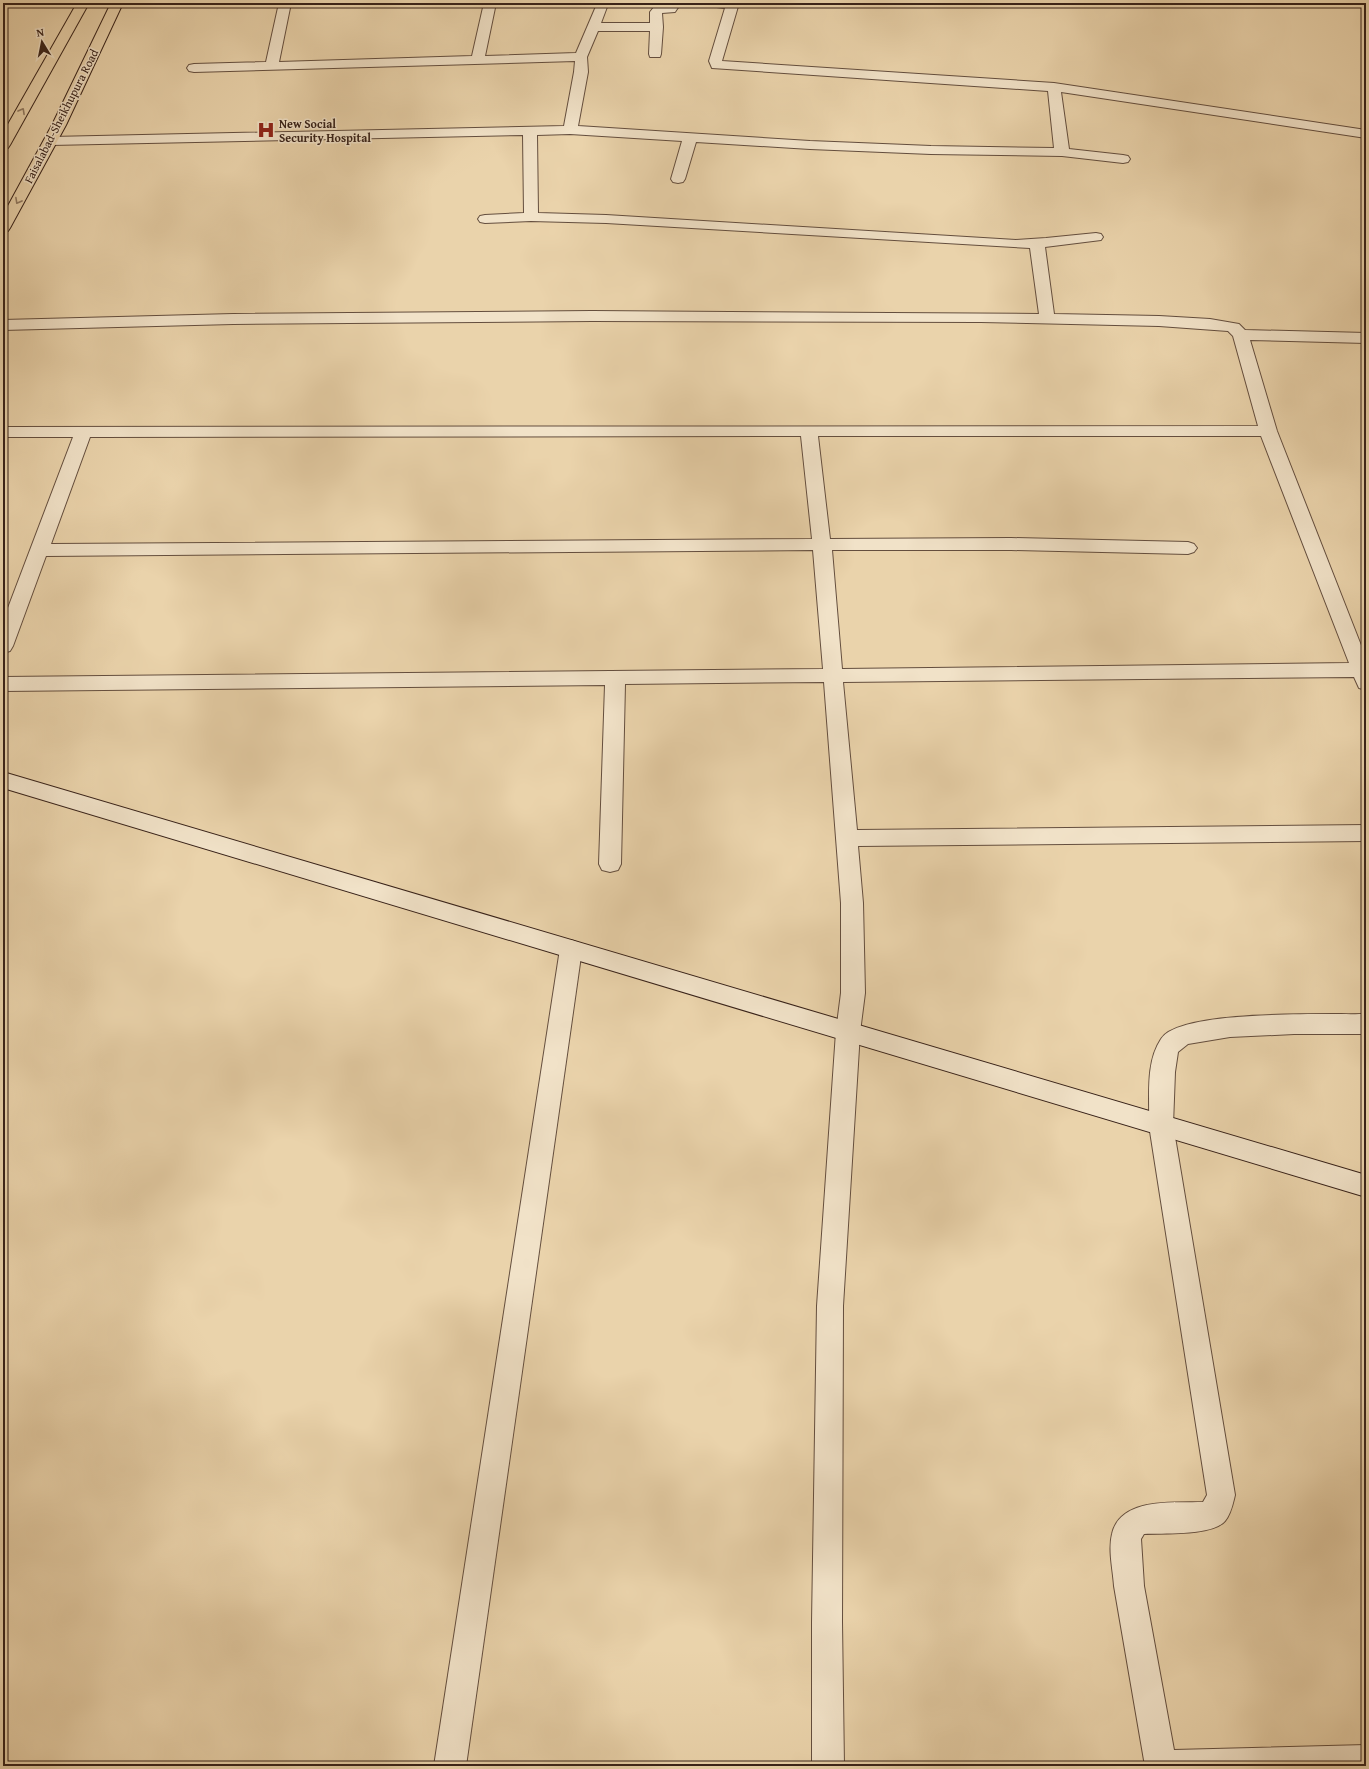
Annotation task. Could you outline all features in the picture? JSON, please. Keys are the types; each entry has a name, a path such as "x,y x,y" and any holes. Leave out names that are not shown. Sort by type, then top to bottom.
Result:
{"highway":[{"path":"3,143 83,3"},
{"name":"Faisalabad-Sheikhupura Road","path":"3,228 51,141 117,3"}],"street":[{"path":"272,66 285,3"},
{"path":"478,60 490,3"},
{"path":"655,54 657,27 656,12 658,10 671,9 675,3"},
{"path":"712,3 732,4 715,61 717,65 1054,87 1366,134"},
{"path":"570,130 581,72 581,57 601,7"},
{"path":"593,27 657,27"},
{"path":"194,68 581,57"},
{"path":"1054,87 1062,152"},
{"path":"51,141 570,130 810,145 931,150 1062,152 1123,159"},
{"path":"530,132 531,218"},
{"path":"678,179 690,137"},
{"path":"485,219 606,219 1008,244 1037,244 1067,239 1096,237"},
{"path":"1037,244 1047,318"},
{"path":"3,325 233,319 584,316 882,316 1047,318 1210,324 1233,327 1241,335 1268,431 1364,677 833,677 3,684"},
{"path":"1241,335 1366,338"},
{"path":"3,646 84,431"},
{"path":"809,431 822,544 852,903 853,985 848,1032 830,1306 827,1614 828,1766"},
{"path":"3,432 1268,431"},
{"path":"39,550 822,544 1003,544 1188,548"},
{"path":"610,864 615,679"},
{"path":"3,780 1366,1186"},
{"path":"847,838 1366,833"},
{"path":"450,1766 571,949"},
{"path":"1366,1024 1223,1027 1186,1034 1177,1038 1170,1044 1163,1065 1161,1125 1221,1495 1217,1510 1212,1514 1206,1516 1140,1520 1134,1524 1126,1534 1128,1586 1162,1766 1366,1760"}],"place":[{"name":"New Social Security Hospital","path":"266,130"}]}
